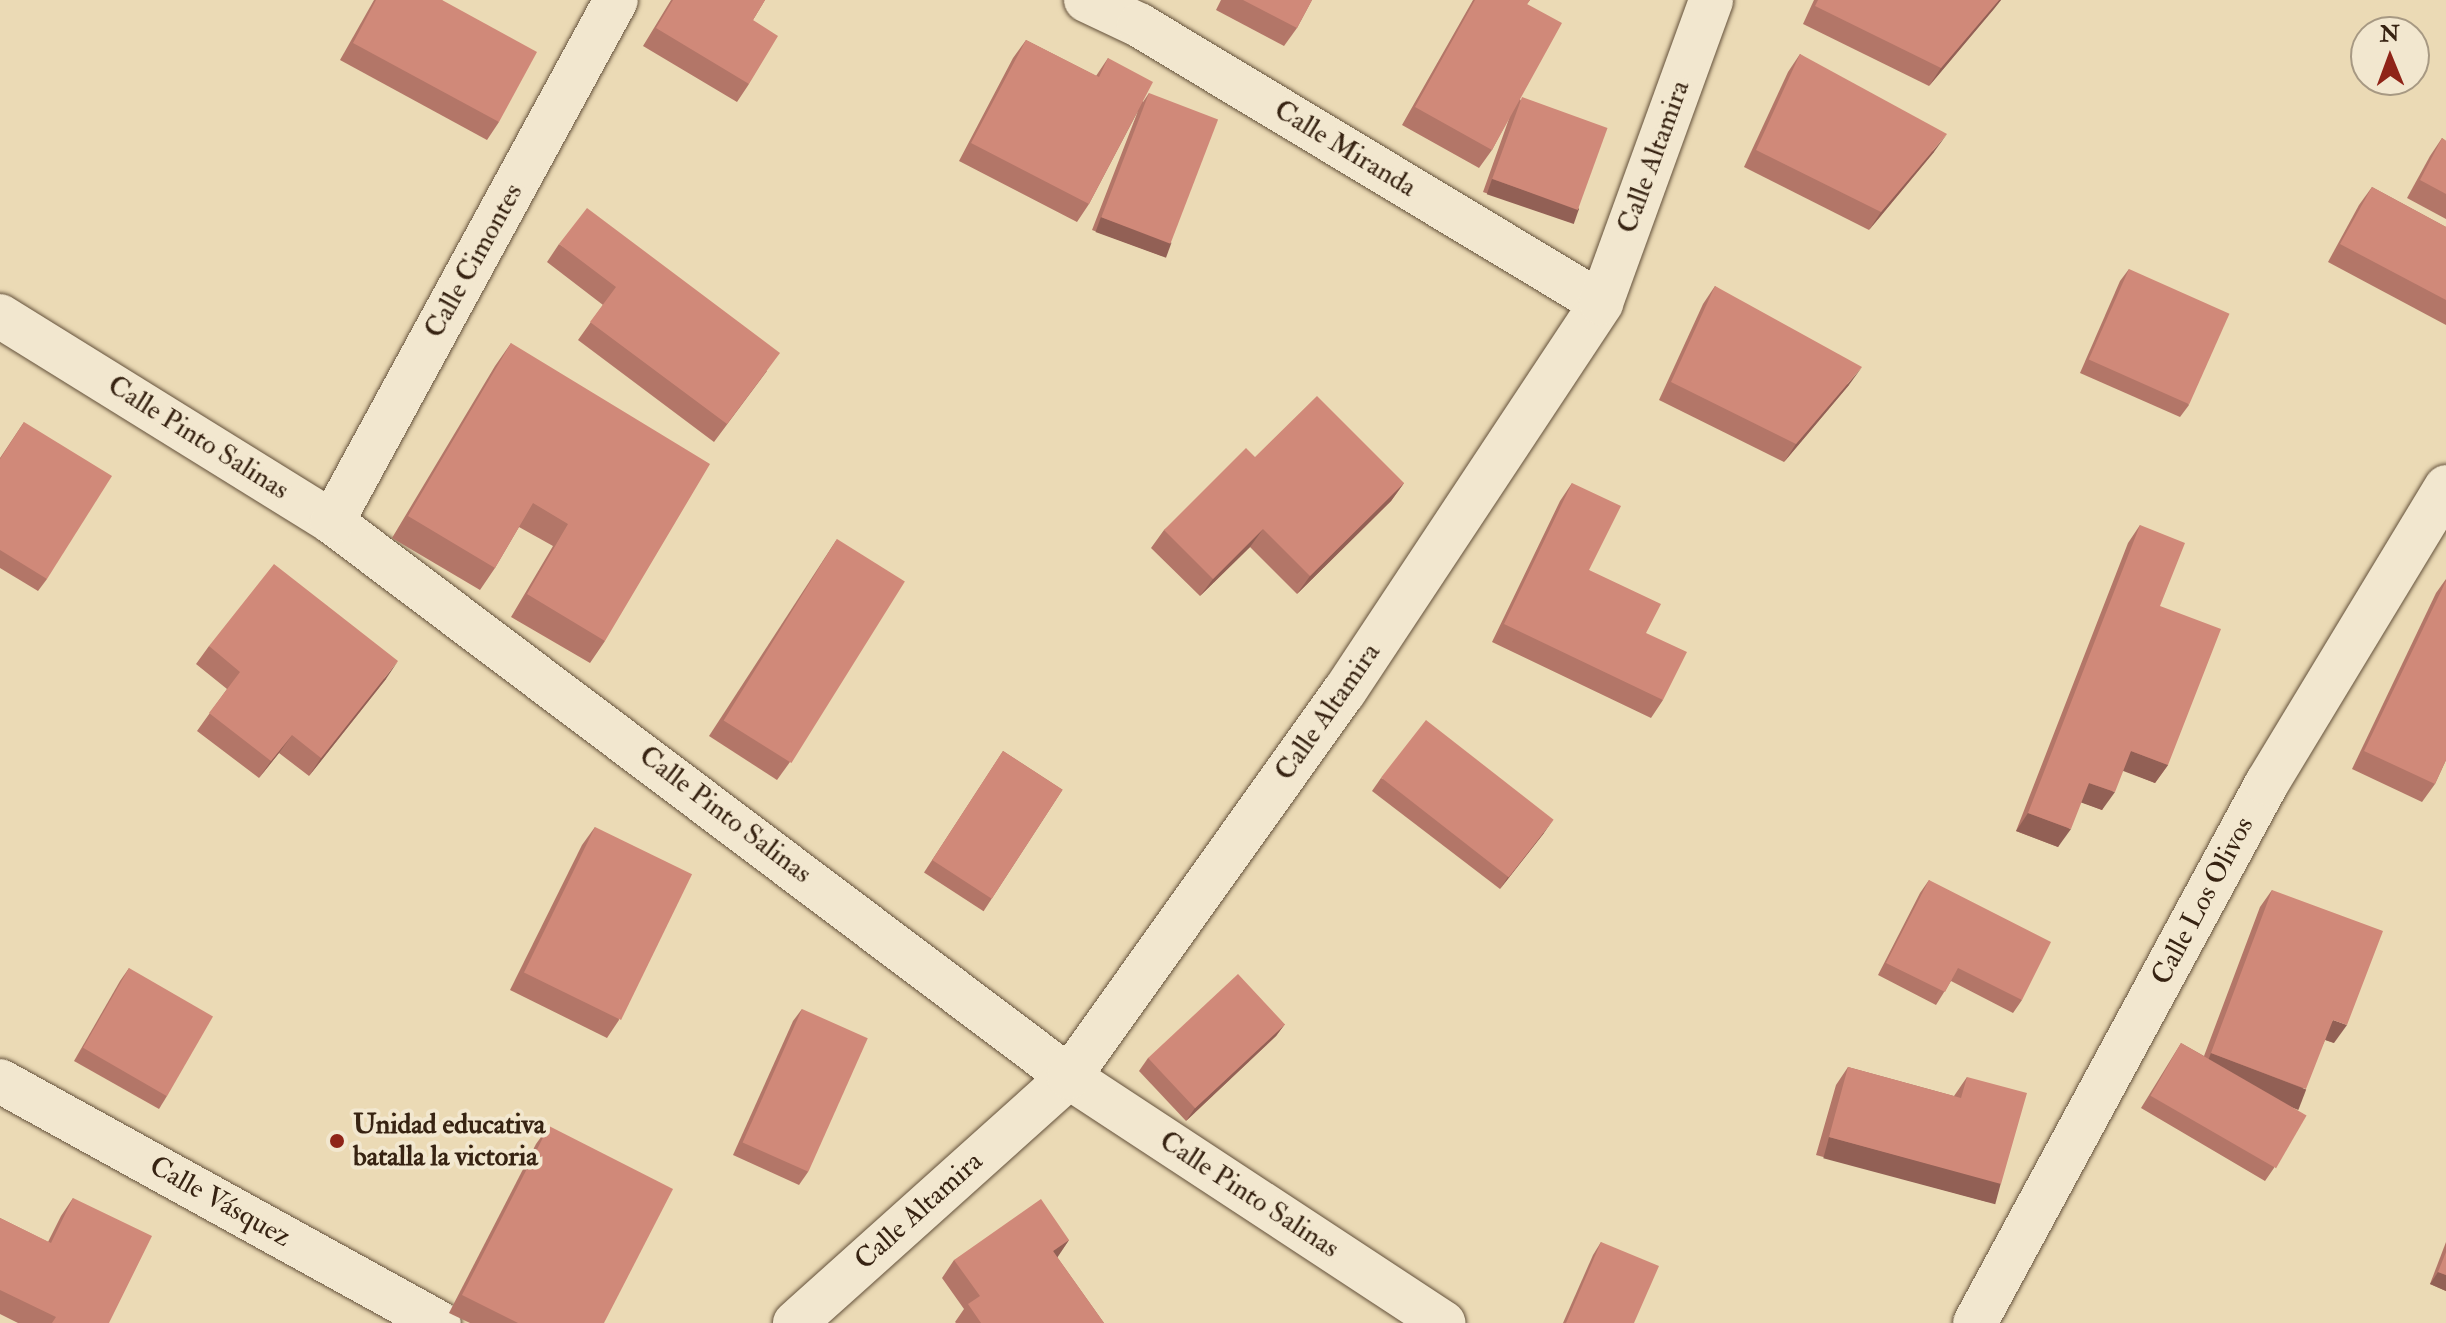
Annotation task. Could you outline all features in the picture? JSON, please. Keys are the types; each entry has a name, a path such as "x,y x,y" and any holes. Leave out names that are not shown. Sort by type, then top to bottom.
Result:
{"street":[{"name":"Calle Cimontes","path":"332,522 616,0"},
{"name":"Calle Miranda","path":"1086,0 1139,25 1601,303"},
{"name":"Calle Altamira","path":"795,1323 1069,1077 1344,692 1601,303 1711,0"},
{"name":"Calle Pinto Salinas","path":"0,316 332,522 1069,1077 1444,1323"},
{"name":"Calle Los Olivos","path":"1975,1323 2267,783 2446,487"},
{"name":"Calle Vásquez","path":"0,1081 439,1323"}],"building":[{"path":"376,0 442,0 537,52 499,122 353,43"},
{"path":"673,0 765,0 753,20 778,36 749,84 656,28"},
{"path":"1243,0 1312,0 1297,28"},
{"path":"1475,0 1530,0 1527,4 1562,23 1492,150 1415,107"},
{"path":"1818,0 1999,0 1941,68 1815,6"},
{"path":"1026,40 1099,77 1108,58 1153,82 1089,204 971,143"},
{"path":"1800,54 1947,134 1881,212 1756,150"},
{"path":"1149,93 1218,120 1170,244 1101,217"},
{"path":"1522,97 1608,128 1578,210 1492,179"},
{"path":"2442,138 2446,141 2446,194 2420,180"},
{"path":"2372,187 2446,227 2446,300 2340,244"},
{"path":"587,208 780,353 727,424 590,322 616,287 559,244"},
{"path":"2129,269 2229,314 2189,404 2089,359"},
{"path":"1715,286 1862,367 1796,444 1671,382"},
{"path":"511,343 710,464 605,641 527,594 568,524 533,503 495,568 408,516"},
{"path":"1317,396 1404,483 1310,576 1263,529 1213,579 1164,530 1246,448 1255,457"},
{"path":"24,422 112,476 47,579 0,550 0,459"},
{"path":"1572,483 1621,506 1589,570 1661,604 1646,633 1687,652 1663,700 1504,624"},
{"path":"2140,525 2185,543 2160,606 2221,629 2168,765 2131,751 2115,792 2089,783 2071,829 2028,813"},
{"path":"837,539 905,581 791,763 724,720"},
{"path":"274,564 398,661 321,758 292,735 271,761 209,713 240,672 209,646"},
{"path":"2446,581 2446,760 2435,784 2364,751"},
{"path":"1426,720 1554,820 1509,877 1381,778"},
{"path":"1003,751 1063,790 992,899 932,860"},
{"path":"595,827 692,874 621,1020 524,973"},
{"path":"1929,880 2051,942 2022,1000 1958,968 1945,992 1886,963"},
{"path":"2272,890 2383,931 2347,1025 2333,1020 2306,1089 2211,1053"},
{"path":"129,968 213,1016 167,1096 83,1048"},
{"path":"1238,974 1285,1024 1195,1108 1148,1058"},
{"path":"802,1009 868,1038 808,1172 743,1142"},
{"path":"2181,1043 2307,1116 2276,1168 2150,1096"},
{"path":"1848,1067 1961,1098 1967,1077 2027,1093 2001,1184 1829,1137"},
{"path":"549,1126 673,1189 604,1323 518,1323 462,1295"},
{"path":"73,1198 152,1236 109,1323 52,1323 56,1317 0,1290 0,1218 51,1243"},
{"path":"1041,1199 1069,1240 1053,1251 1104,1323 981,1323 968,1304 980,1296 954,1260"},
{"path":"1601,1242 1659,1266 1634,1323 1566,1323"},
{"path":"2446,1252 2446,1275 2438,1272"}],"place":[{"name":"Unidad educativa batalla la victoria","path":"337,1141"}]}
